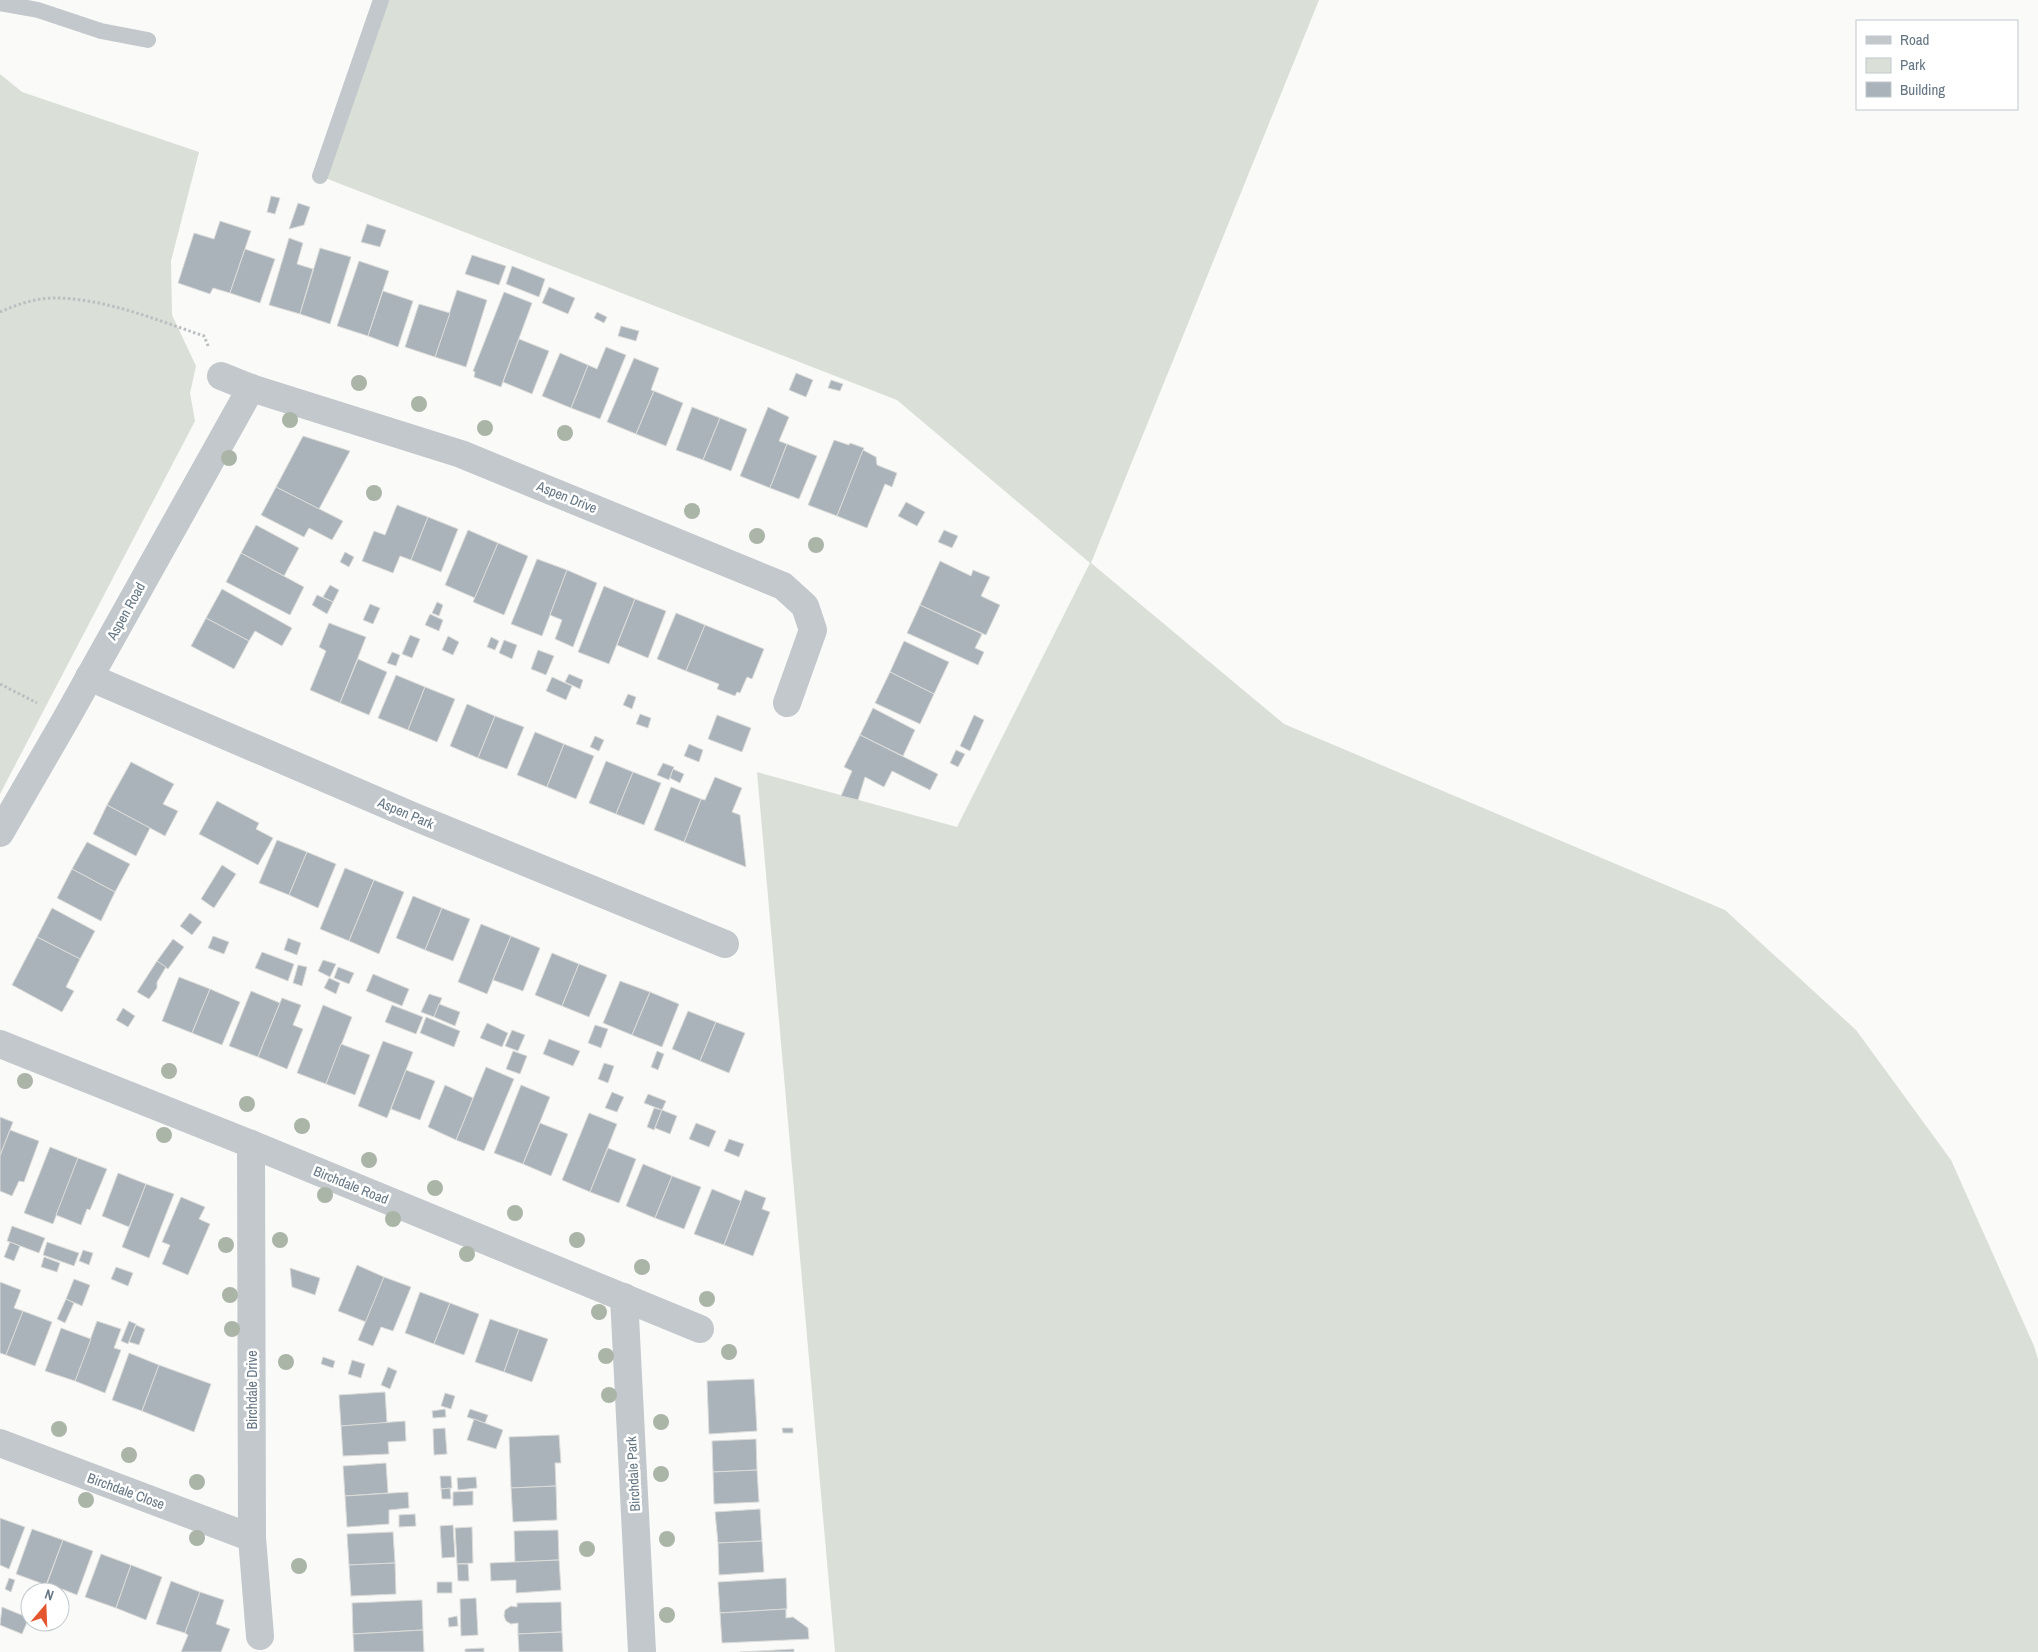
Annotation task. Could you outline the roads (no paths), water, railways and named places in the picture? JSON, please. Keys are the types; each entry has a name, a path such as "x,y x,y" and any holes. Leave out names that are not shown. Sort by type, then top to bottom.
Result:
{"street":[{"name":"Aspen Drive","path":"221,376 251,388 461,454 783,586 805,606 813,630 787,703"},
{"name":"Aspen Road","path":"0,833 251,388"},
{"name":"Aspen Park","path":"89,677 415,817 725,944"},
{"name":"Birchdale Road","path":"0,1044 251,1144 700,1329"},
{"name":"Birchdale Drive","path":"251,1144 252,1538 260,1636"},
{"name":"Birchdale Park","path":"624,1297 642,1652"},
{"name":"Birchdale Close","path":"0,1443 252,1538"}],"lane":[{"path":"320,176 381,0"},
{"path":"0,2 38,10 101,31 148,40"}]}
